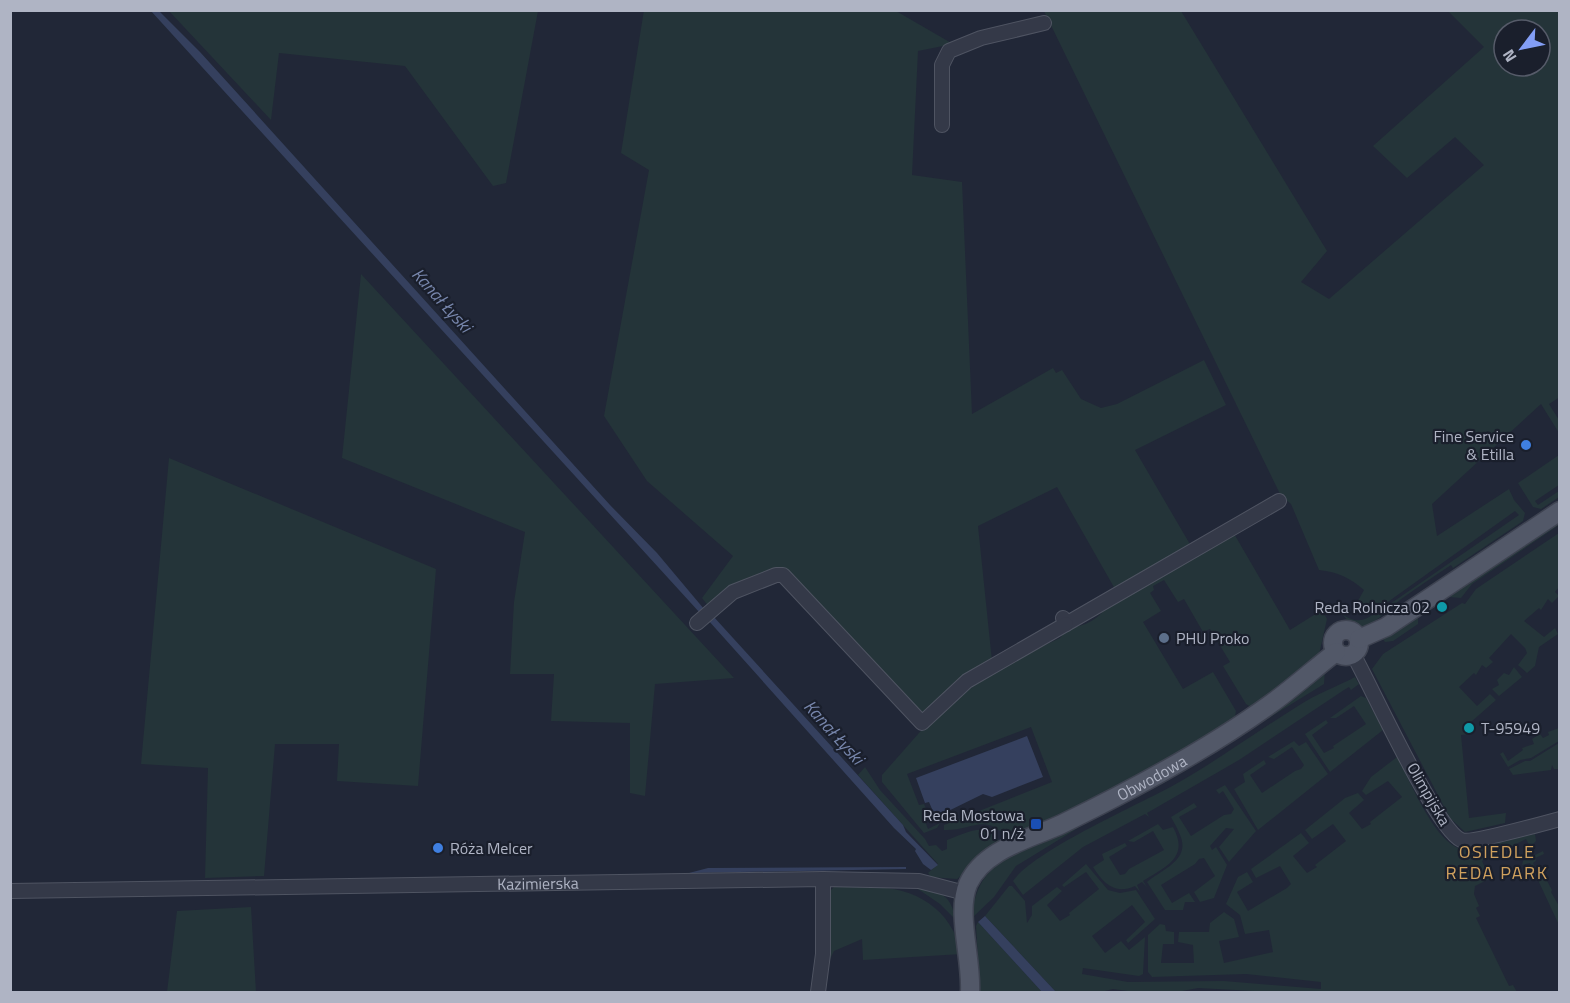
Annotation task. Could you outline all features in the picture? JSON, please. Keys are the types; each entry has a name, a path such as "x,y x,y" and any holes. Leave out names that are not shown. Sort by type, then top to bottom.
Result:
{"main road":[{"name":"Obwodowa","path":"965,893 974,873 990,857 1118,796 1200,750 1349,648 1386,627 1560,511"},
{"path":"965,893 963,906 970,958 970,993"}],"street":[{"path":"942,125 942,65 949,51 981,39 1044,23"},
{"path":"697,623 733,592 776,575 783,576 922,723 968,681 1065,621 1280,501"},
{"name":"Olimpijska","path":"1349,648 1432,802 1454,835 1469,841 1560,819"},
{"path":"818,993 823,954 823,879"},
{"name":"Kazimierska","path":"10,891 823,879 919,881 965,893"}],"shaded area":[{"path":"644,10 896,11 953,44 918,51 912,175 962,182 972,414 1053,368 1056,373 1062,370 1081,399 1101,408 1117,404 1204,360 1226,405 1135,450 1191,546 1115,589 1057,487 978,526 992,661 934,709 923,712 912,708 791,573 768,572 746,579 736,584 709,607 702,598 733,556 647,481 604,416 649,170 621,153"},
{"path":"169,11 538,11 506,183 493,186 405,66 279,53 271,120"},
{"path":"1044,11 1181,11 1327,251 1301,282 1329,299 1484,165 1455,137 1407,178 1373,146 1484,47 1448,11 1559,11 1560,397 1549,404 1559,420 1559,433 1541,404 1432,504 1437,536 1509,489 1514,500 1525,513 1523,521 1453,568 1451,565 1404,597 1379,618 1362,627 1349,622 1342,614 1357,620 1368,618 1519,515 1515,511 1385,604 1366,612 1354,608 1364,590 1343,576 1319,570 1291,504 1281,496"},
{"path":"361,274 734,678 655,684 645,796 630,793 630,723 551,721 554,674 510,674 514,602 525,532 342,458"},
{"path":"1559,455 1559,485 1535,501 1538,505 1559,491 1559,497 1541,509 1533,507 1518,483"},
{"path":"169,458 436,569 418,786 337,781 339,744 275,744 264,876 205,878 208,768 141,764"},
{"path":"1559,518 1559,525 1472,584 1461,598 1449,597"},
{"path":"1233,532 1290,630 1322,610 1327,619 1318,659 1251,707 1246,704 1223,666 1230,662 1210,629 1203,632 1184,599 1178,602 1164,580 1153,586 1154,590 1150,593 1161,611 1143,622 1183,689 1213,672 1236,711 1234,721 1077,810 1075,807 1007,838 999,830 985,824 944,830 944,825 1052,782 1031,727 907,774 919,805 924,804 927,811 922,813 928,829 940,823 937,828 924,833 882,782 882,775 926,725 959,693 1020,657 1060,638 1068,628 1092,621 1109,603"},
{"path":"1559,533 1559,587 1555,592 1559,596 1552,603 1548,599 1541,610 1539,608 1524,621 1544,637 1555,628 1558,634 1539,647 1535,666 1527,673 1518,665 1527,653 1525,648 1511,634 1489,658 1493,662 1486,668 1482,665 1476,675 1474,673 1459,687 1477,706 1490,694 1496,700 1471,722 1474,727 1470,725 1465,728 1470,734 1461,735 1469,818 1506,813 1505,823 1465,832 1450,818 1372,669 1383,654 1462,603 1465,604 1476,589"},
{"path":"1418,618 1418,624 1393,641 1385,642 1381,636"},
{"path":"1514,667 1522,677 1499,696 1492,689 1499,685 1497,680 1504,673 1509,675"},
{"path":"1325,669 1324,684 1162,784 1159,779"},
{"path":"1355,677 1359,684 1351,690 1349,687 1344,690 1239,760 1147,813 1149,817 1145,814 1083,847 1023,895 1013,881 1042,856 1088,829 1174,785 1305,702"},
{"path":"1361,696 1366,698 1383,730 1330,772 1305,734 1326,720 1328,723 1312,735 1324,753 1334,748 1333,746 1366,724 1354,706 1336,718 1330,718"},
{"path":"1559,728 1559,741 1531,758 1520,760 1508,767 1500,754 1503,752 1508,761 1523,750 1522,748 1534,744 1532,739 1540,734 1543,738 1549,735 1548,732"},
{"path":"1294,741 1299,746 1306,742 1328,774 1258,830 1234,789 1245,782 1243,774 1264,760 1266,764 1250,775 1262,793 1301,769 1304,765 1292,747 1274,759 1268,757"},
{"path":"1559,743 1559,769 1554,769 1552,765 1551,770 1513,775 1509,769 1530,761"},
{"path":"1397,757 1424,809 1441,835 1461,849 1484,846 1485,859 1482,861 1485,868 1490,866 1493,877 1475,886 1474,894 1479,906 1476,908 1480,916 1476,918 1509,986 1513,985 1517,992 1273,992 1198,988 1177,992 1135,992 1113,989 1101,992 1056,992 985,916 1009,886 1012,886 1025,901 1027,923 1032,915 1032,906 1057,887 1062,891 1047,905 1060,921 1099,889 1086,872 1064,887 1062,885 1086,864 1108,890 1120,893 1136,890 1155,919 1128,943 1126,940 1145,922 1132,905 1092,936 1105,953 1121,941 1129,950 1145,937 1143,974 1139,976 1083,968 1082,974 1128,982 1224,981 1321,989 1321,982 1246,974 1152,977 1148,972 1148,935 1160,924 1165,925 1166,931 1174,932 1174,944 1163,944 1161,963 1194,963 1193,945 1178,942 1179,932 1209,932 1210,923 1224,912 1234,919 1239,937 1219,941 1224,963 1273,952 1269,930 1245,934 1240,915 1226,904 1238,877 1247,872 1253,882 1237,892 1248,911 1287,888 1291,884 1280,866 1256,878 1251,869 1301,833 1309,843 1293,856 1307,873 1317,867 1315,865 1346,841 1333,824 1312,839 1305,830 1345,798 1358,793 1364,800 1349,813 1362,829 1371,824 1370,822 1402,797 1388,781 1366,795 1362,791 1371,777"},
{"path":"865,767 880,790 929,846 936,845 942,851 947,849 947,840 977,830 990,832 1001,844 957,879 931,877 928,873 938,864 858,775"},
{"path":"1225,785 1256,831 1229,862 1219,847 1234,829 1226,828 1210,846 1212,850 1216,847 1227,865 1214,898 1200,902 1194,892 1215,876 1204,858 1199,859 1195,864 1161,885 1172,903 1189,893 1195,902 1185,902 1183,910 1165,910 1147,882 1173,863 1182,851 1180,835 1171,817 1194,803 1197,807 1179,817 1191,836 1224,815 1231,814 1234,809 1223,791 1219,794 1216,790"},
{"path":"1076,823 1078,828 1016,866 994,897 972,918 975,897 983,881 994,867 1023,847"},
{"path":"1158,824 1163,830 1173,827 1179,847 1173,860 1143,881 1147,887 1142,882 1137,885 1140,892 1135,886 1122,889 1106,883 1093,867 1104,860 1102,854 1125,843 1127,846 1109,857 1120,875 1125,874 1129,869 1164,850 1153,831 1134,842 1128,841"},
{"path":"1535,834 1536,841 1530,847 1526,839 1488,858 1488,845"},
{"path":"1543,851 1544,854 1535,858 1536,861 1533,863 1536,869 1540,868 1559,906 1559,925 1530,863 1522,865 1523,861"},
{"path":"869,884 871,887 902,891 929,903 949,924 962,954 863,960 862,939 834,951 827,965 827,894 834,887"},
{"path":"915,887 931,889 947,899 951,904 955,919 940,904"},
{"path":"251,907 256,992 167,992 177,911"},
{"path":"978,922 1042,992 980,992 976,926"}],"water":[{"path":"151,11 159,11 200,52 610,505 657,553 704,609 700,613"},
{"path":"713,616 938,865 931,870 923,864 916,849 894,828 708,620"},
{"path":"1027,736 1043,777 992,797 983,794 932,819 928,811 932,809 929,802 925,803 916,778"},
{"path":"906,867 906,869 689,873 708,868"},
{"path":"985,916 1056,992 1042,992 978,922"}],"place":[{"name":"Fine Service & Etilla","path":"1526,445"},
{"name":"Reda Rolnicza 02","path":"1442,607"},
{"name":"PHU Proko","path":"1164,638"},
{"name":"T-95949","path":"1469,728"},
{"name":"Reda Mostowa 01 n/ż","path":"1036,824"},
{"name":"Róża Melcer","path":"438,848"}],"district":[{"name":"OSIEDLE REDA PARK","path":"1497,861"}],"water label":[{"name":"Kanał Łyski","path":"442,300"},
{"name":"Kanał Łyski","path":"834,732"}]}
